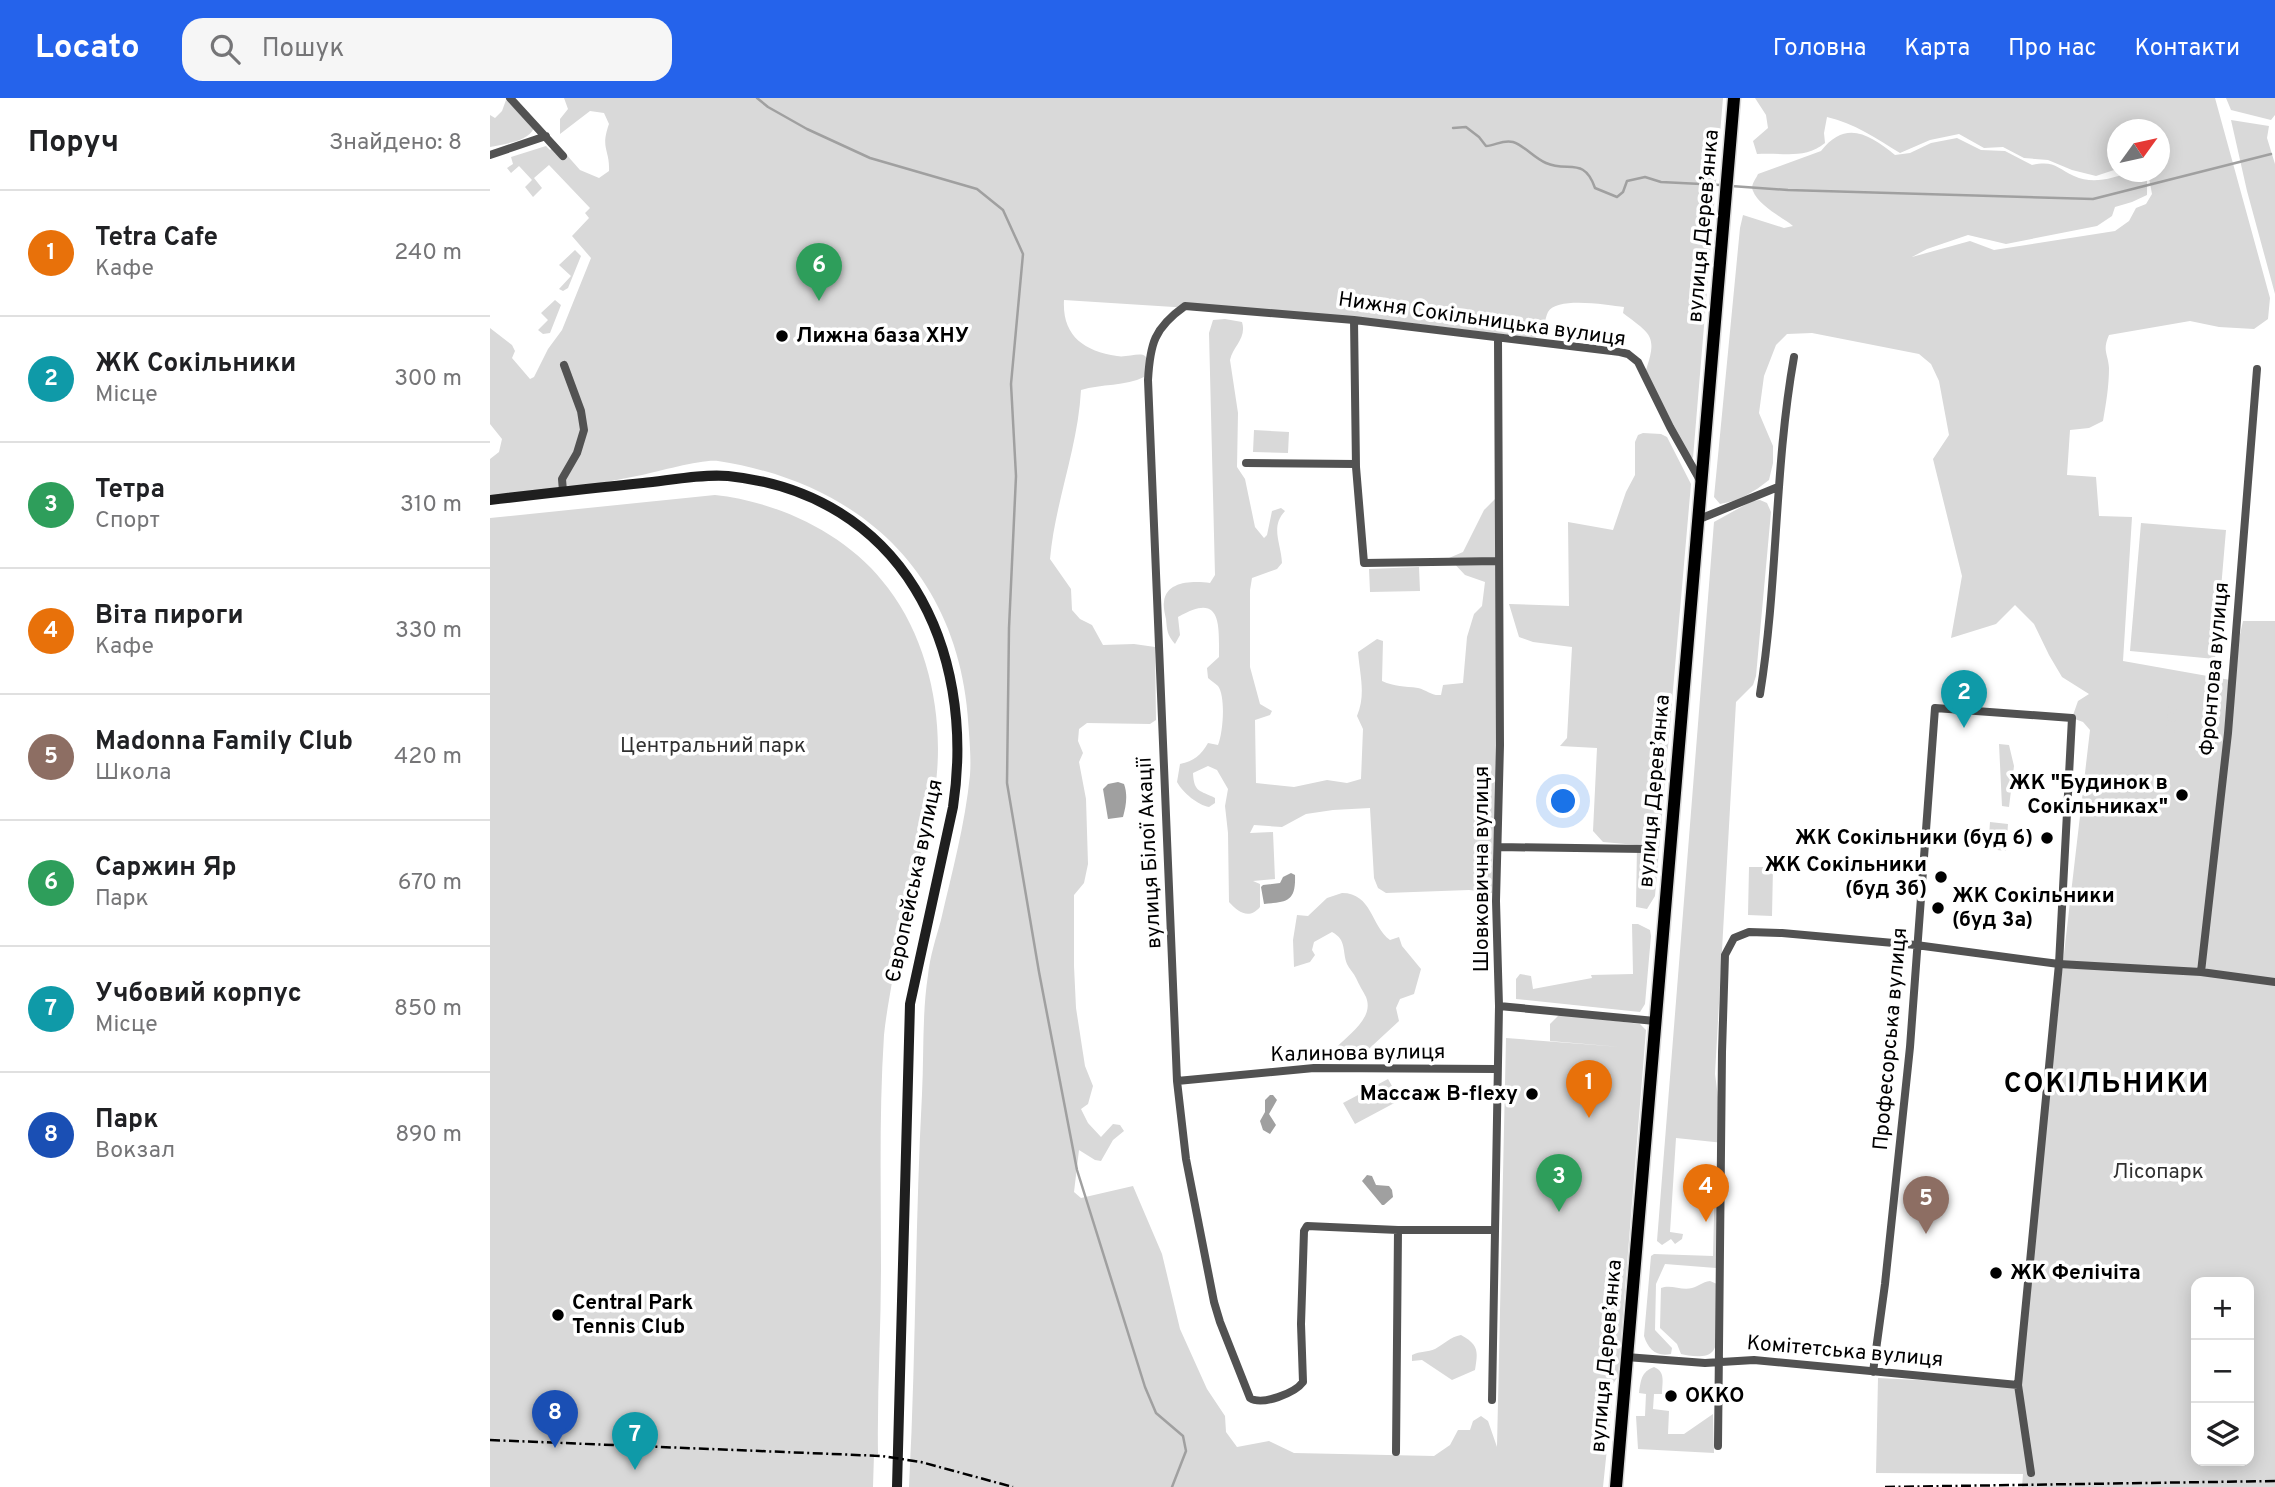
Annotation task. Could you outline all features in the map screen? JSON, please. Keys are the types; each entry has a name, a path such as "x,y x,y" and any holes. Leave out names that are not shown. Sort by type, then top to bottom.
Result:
{"main road":[{"name":"вулиця Дерев’янка","path":"1616,1487 1734,98"},
{"name":"Європейська вулиця","path":"490,500 724,476 779,485 842,516 866,532 888,552 925,604 944,649 956,709 957,774 953,807 910,1003 897,1487"}],"street":[{"path":"510,98 563,156"},
{"path":"490,155 546,136"},
{"name":"Нижня Сокільницька вулиця","path":"1185,306 1354,320 1628,354 1638,362 1701,482"},
{"name":"вулиця Білої Акації","path":"1185,306 1167,318 1155,336 1149,356 1148,380 1177,1081 1186,1159 1214,1301 1253,1400 1259,1402 1294,1390 1303,1382 1301,1324 1306,1227 1311,1225 1398,1230"},
{"path":"1354,320 1356,464 1364,563 1499,561"},
{"name":"Шовковична вулиця","path":"1492,1400 1499,1006 1496,901 1499,847 1498,338"},
{"path":"1760,694 1765,661 1778,487 1794,357"},
{"path":"563,491 562,480 577,453 584,430 581,411 564,365"},
{"name":"Фронтова вулиця","path":"2201,972 2228,733 2257,369"},
{"path":"1245,463 1356,464"},
{"path":"1697,520 1778,487"},
{"name":"Професорська вулиця","path":"1872,1373 1910,1047 1935,708 2072,718 2059,964"},
{"path":"1499,847 1645,849"},
{"path":"1718,1446 1725,969 1727,948 1734,938 1749,932 1916,945 2059,964 2201,972 2275,982"},
{"path":"2031,1473 2018,1385 2059,964"},
{"path":"1499,1006 1656,1021"},
{"name":"Калинова вулиця","path":"1177,1081 1314,1068 1497,1069"},
{"path":"1396,1452 1398,1230 1494,1230"},
{"name":"Комітетська вулиця","path":"1626,1357 1718,1363 1754,1360 2018,1385"}],"green space":[{"path":"564,98 1723,98 1693,458 1687,455 1646,370 1651,349 1649,336 1623,313 1624,307 1561,304 1548,312 1543,334 1535,338 1391,321 1064,300 1067,323 1077,339 1105,354 1141,354 1147,359 1147,366 1144,377 1137,380 1081,390 1076,433 1050,559 1071,589 1072,610 1080,619 1092,625 1103,645 1134,644 1155,647 1156,720 1150,724 1087,723 1079,729 1078,741 1083,753 1079,762 1086,799 1088,864 1084,883 1074,895 1074,966 1076,1008 1085,1066 1093,1086 1088,1104 1081,1109 1088,1123 1101,1137 1113,1124 1120,1125 1124,1131 1113,1140 1101,1161 1079,1150 1074,1192 1081,1198 1133,1186 1162,1254 1180,1329 1207,1389 1225,1416 1226,1432 1237,1447 1269,1441 1294,1453 1434,1456 1450,1445 1458,1430 1470,1430 1473,1421 1481,1416 1488,1421 1497,1447 1506,1038 1621,1047 1550,1041 1550,1024 1560,1014 1640,1024 1646,1030 1618,1376 1613,1384 1606,1386 1605,1397 1612,1400 1603,1487 909,1487 926,990 930,961 958,848 970,775 963,678 948,629 926,586 897,548 861,517 819,492 771,473 711,461 586,486 490,500 490,459 499,452 502,439 490,424 490,328 512,345 515,351 512,358 530,379 534,377 548,349 562,330 591,258 572,236 589,218 585,213 590,208 549,165 534,178 542,188 533,197 525,187 532,180 519,166 511,173 507,168 513,164 511,157 546,146 550,150 557,144 580,170 599,178 609,171 605,144 609,124 604,113 590,111 560,134 560,119 568,109"},
{"name":"Лісопарк","path":"1755,98 2215,98 2270,298 2268,319 2254,329 2219,327 2190,321 2109,335 2106,349 2109,368 2103,421 2089,428 2070,430 2067,475 2096,477 2099,516 2132,517 2123,661 2230,680 2243,621 2275,621 2275,1487 2022,1487 2023,1474 1876,1473 1878,1378 2018,1385 2090,730 2083,722 2072,718 2078,701 2089,694 2062,677 2034,624 2015,605 1996,624 1951,638 1962,576 1933,459 1949,435 1939,381 1931,364 1919,354 1812,333 1787,334 1776,345 1764,376 1759,413 1773,446 1769,480 1734,501 1720,504 1714,497 1743,215 1784,228 1793,226 1756,196 1752,187 1758,174 1821,151 1830,141 1849,133 1876,141 1895,155 1957,138 1981,150 2005,151 2032,165 2050,164 2081,179 2147,182 2147,195 2115,207 2112,216 2097,226 2006,244 1968,235 1912,257 1970,241 1994,250 2115,231 2129,221 2136,208 2146,204 2152,194 2150,182 2170,182 2170,119 2107,119 2107,172 2096,176 2048,160 2024,158 2003,147 1984,148 1959,134 1930,140 1900,153 1856,127 1827,117 1825,143 1817,148 1792,154 1757,154 1753,141 1768,128 1766,115"},
{"path":"2226,98 2275,98 2275,115 2271,120 2231,110"},
{"path":"506,100 534,128 521,139 490,147 490,115 495,118 502,111"},
{"path":"2231,120 2269,126 2267,138 2275,164 2275,294 2247,191"},
{"path":"575,250 581,256 568,288 563,291 559,289 571,276 559,265"},
{"path":"555,300 561,305 550,333 543,334 538,330 548,320 541,313"},
{"path":"1213,320 1242,322 1243,333 1230,360 1238,413 1237,467 1245,479 1255,527 1264,538 1272,511 1281,508 1285,511 1277,529 1282,563 1277,569 1252,578 1250,590 1250,667 1260,704 1272,711 1270,715 1255,720 1256,783 1294,787 1327,780 1347,783 1361,779 1363,729 1357,716 1362,692 1358,652 1377,639 1383,641 1382,681 1438,695 1441,695 1443,685 1463,683 1467,637 1474,614 1482,606 1485,582 1465,575 1449,558 1463,552 1484,510 1495,499 1498,719 1492,893 1469,890 1386,893 1378,888 1374,878 1370,808 1306,814 1282,827 1254,825 1250,833 1273,832 1275,879 1253,881 1260,884 1260,907 1252,913 1244,913 1229,902 1225,806 1228,789 1217,770 1208,766 1193,773 1196,788 1215,798 1215,803 1209,807 1191,798 1177,782 1180,764 1197,757 1208,743 1218,745 1220,739 1223,715 1221,691 1208,678 1207,668 1219,657 1218,623 1210,610 1192,610 1178,617 1180,635 1175,644 1168,632 1164,606 1170,589 1189,582 1210,583 1215,575 1209,333"},
{"path":"1254,430 1289,432 1288,453 1253,452"},
{"path":"1643,433 1667,437 1691,484 1655,896 1647,909 1636,907 1637,845 1603,842 1593,831 1597,748 1560,746 1567,738 1572,647 1533,642 1519,637 1509,604 1569,606 1568,522 1613,530 1635,475 1635,442 1638,435"},
{"name":"Центральний парк","path":"715,495 764,505 811,524 854,552 872,569 888,588 914,633 924,658 936,711 938,764 935,790 899,935 884,1035 878,1454 874,1454 873,1487 490,1487 490,518"},
{"path":"1752,501 1767,503 1771,512 1756,676 1753,685 1736,702 1715,1074 1724,1143 1676,1138 1670,1232 1683,1234 1682,1239 1675,1244 1671,1239 1662,1245 1657,1241 1714,522"},
{"path":"2141,523 2226,530 2215,659 2130,651"},
{"path":"1419,567 1420,591 1370,592 1369,569"},
{"path":"1999,744 2009,745 2014,766 2009,807 2002,806"},
{"path":"1990,822 2008,824 2006,851 1988,849"},
{"path":"1749,867 1773,867 1772,916 1748,915"},
{"path":"1342,893 1359,898 1384,934 1390,940 1399,937 1402,946 1421,969 1414,994 1400,999 1396,1008 1399,1021 1359,1058 1342,1056 1334,1050 1363,1020 1368,1005 1347,964 1340,939 1332,932 1314,942 1312,950 1315,955 1310,962 1294,967 1293,940 1297,915 1308,916 1327,898"},
{"path":"1632,924 1650,930 1651,936 1645,1004 1640,1012 1516,999 1516,979 1520,974 1531,976 1533,989 1592,978 1591,975 1633,974"},
{"path":"1388,1079 1400,1100 1355,1124 1343,1103"},
{"path":"1715,1178 1720,1179 1716,1268 1665,1264 1656,1284 1655,1330 1672,1348 1671,1354 1657,1353 1650,1348 1644,1336 1651,1256 1713,1256"},
{"path":"1710,1281 1717,1284 1716,1345 1707,1355 1681,1354 1677,1344 1660,1328 1661,1288 1688,1289"},
{"path":"1461,1335 1476,1349 1475,1370 1452,1380 1422,1360 1412,1361 1412,1355 1435,1349"},
{"path":"1654,1367 1662,1375 1663,1382 1662,1394 1654,1394 1653,1409 1669,1411 1668,1434 1684,1434 1713,1414 1714,1453 1638,1449 1636,1416 1645,1416 1646,1394 1639,1393 1640,1384 1644,1374"}],"shaded area":[{"path":"1108,784 1124,784 1126,792 1123,817 1108,819 1103,789"},
{"path":"1291,873 1295,875 1292,896 1284,901 1264,904 1261,887 1280,883 1283,877"},
{"path":"1270,1095 1277,1100 1269,1114 1276,1125 1270,1134 1263,1130 1260,1121 1265,1112 1265,1100"},
{"path":"1367,1175 1372,1176 1376,1185 1389,1186 1392,1190 1393,1197 1384,1205 1362,1181"}],"waterway":[{"path":"757,98 807,129 870,158 977,189 1003,210 1023,254 1011,384 1016,476 1009,628 1007,783 1039,972 1077,1170 1145,1387 1156,1413 1183,1436 1186,1451 1172,1487"},
{"path":"1453,128 1466,127 1486,146 1513,142 1546,163 1580,169 1591,178 1595,188 1617,197 1623,192 1627,181 1645,177 1661,182 1721,185"},
{"path":"1731,186 2093,199 2271,154"}],"tunnel":[{"path":"2170,733 2173,704"}],"railway":[{"path":"490,1440 882,1456 921,1462 1013,1487"},
{"path":"1885,1487 2275,1481"}],"place":[{"name":"Саржин Яр","path":"819,301"},
{"name":"Лижна база ХНУ","path":"782,336"},
{"name":"ЖК Сокільники","path":"1964,728"},
{"name":"ЖК \"Будинок в Сокільниках\"","path":"2182,795"},
{"name":"ЖК Сокільники (буд 6)","path":"2047,838"},
{"name":"ЖК Сокільники (буд 3б)","path":"1941,877"},
{"name":"ЖК Сокільники (буд 3а)","path":"1938,908"},
{"name":"Массаж B-flexy","path":"1532,1094"},
{"name":"Tetra Cafe","path":"1589,1118"},
{"name":"Тетра","path":"1559,1212"},
{"name":"Віта пироги","path":"1706,1222"},
{"name":"Madonna Family Club","path":"1926,1234"},
{"name":"ЖК Фелічіта","path":"1996,1273"},
{"name":"Central Park Tennis Club","path":"558,1315"},
{"name":"ОККО","path":"1671,1396"},
{"name":"Парк","path":"555,1448"},
{"name":"Учбовий корпус","path":"635,1470"}],"district":[{"name":"СОКІЛЬНИКИ","path":"2107,1085"}]}
